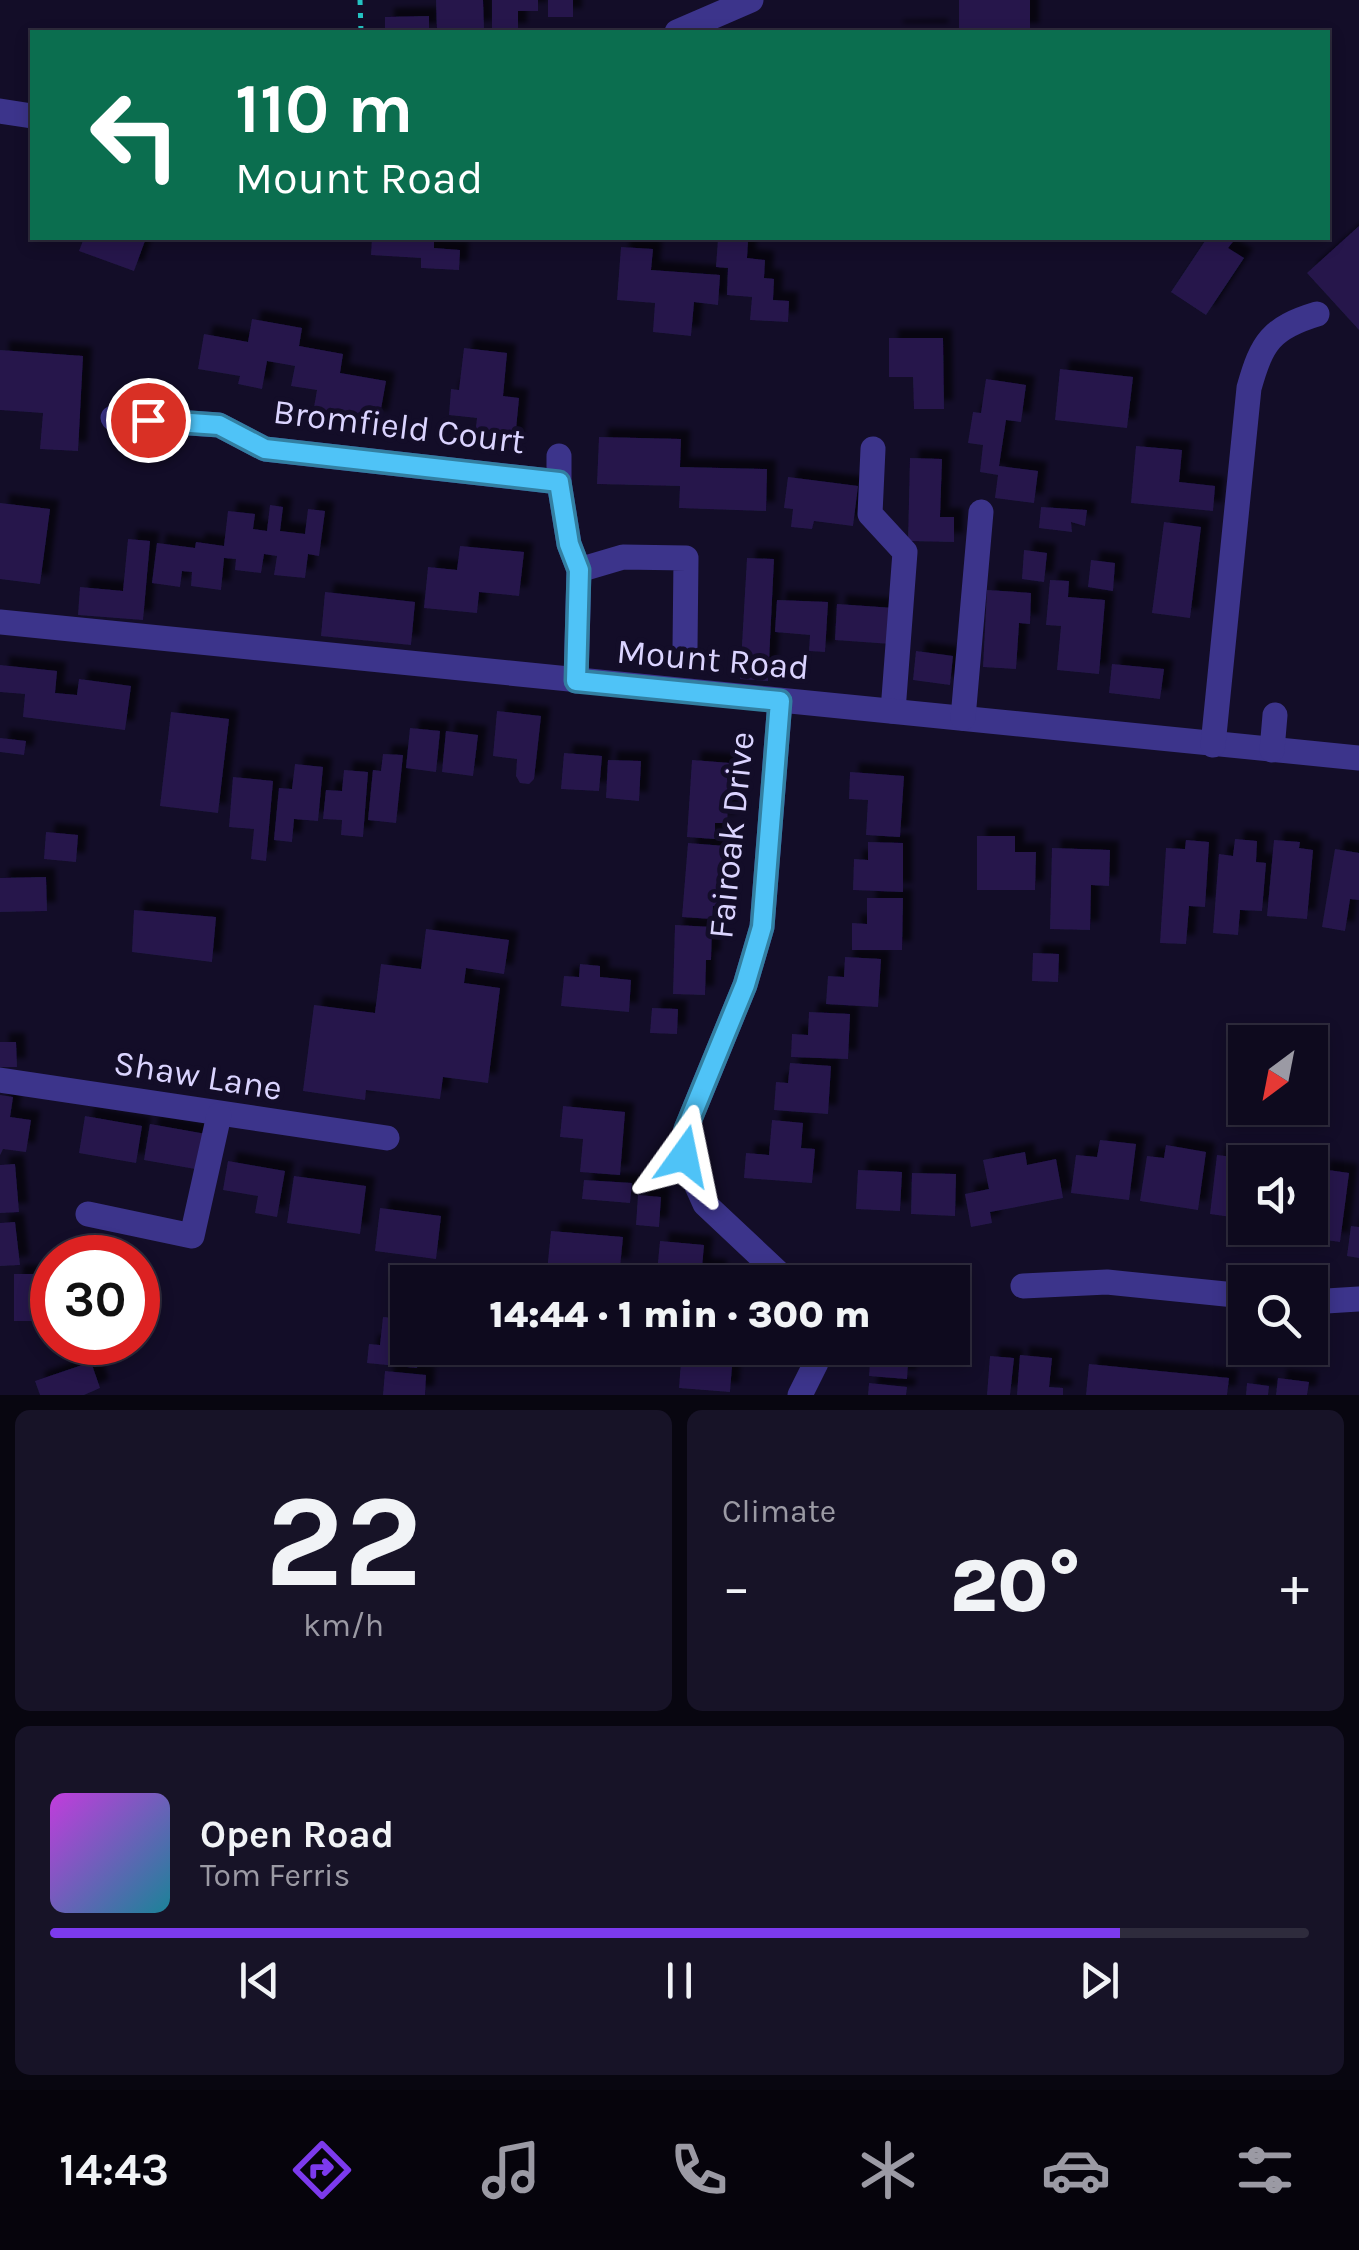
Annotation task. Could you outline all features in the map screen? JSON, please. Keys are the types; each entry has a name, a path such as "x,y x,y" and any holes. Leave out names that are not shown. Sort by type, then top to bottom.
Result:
{"street":[{"path":"682,30 750,0"},
{"path":"0,111 30,116"},
{"path":"1213,745 1249,388 1268,342 1286,323 1317,314"},
{"name":"Bromfield Court","path":"114,418 219,425 265,449 559,482"},
{"path":"873,449 870,514 905,552 893,711"},
{"path":"558,456 569,544 579,570 576,681"},
{"path":"963,718 981,512"},
{"path":"579,570 623,557 686,558 685,648"},
{"name":"Mount Road","path":"0,622 1359,758"},
{"name":"Fairoak Drive","path":"770,1265 705,1204 684,1156 686,1129 745,985 762,927 780,701"},
{"path":"1272,750 1275,716"},
{"name":"Shaw Lane","path":"0,1080 387,1138"},
{"path":"88,1214 192,1236 219,1115"},
{"path":"1023,1286 1106,1282 1228,1294"},
{"path":"1328,1301 1359,1300"},
{"path":"800,1395 815,1365"}],"path":[{"path":"360,0 361,30"}],"building":[{"path":"436,0 483,0 484,29 437,30"},
{"path":"492,0 538,0 538,11 518,11 518,30 492,30"},
{"path":"548,0 573,0 573,17 548,17"},
{"path":"959,0 1030,0 1030,30 959,30"},
{"path":"429,16 429,30 385,30 385,17"},
{"path":"939,28 939,30 894,30"},
{"path":"1359,226 1359,330 1307,273"},
{"path":"83,240 145,240 134,271 79,251"},
{"path":"372,240 434,240 434,248 460,250 459,270 421,268 421,258 371,255"},
{"path":"718,240 748,241 747,258 765,260 764,278 774,279 773,300 789,301 788,322 750,320 752,297 727,295 728,268 716,267"},
{"path":"1206,240 1234,240 1228,248 1244,258 1206,315 1171,292"},
{"path":"621,247 653,249 651,270 720,275 718,305 694,302 691,336 653,332 655,303 617,300"},
{"path":"252,319 302,328 299,346 343,354 340,373 386,381 379,420 341,413 339,424 312,419 317,390 291,386 295,366 267,361 262,389 238,384 240,376 198,369 204,334 248,342"},
{"path":"889,338 943,338 944,409 914,409 913,377 889,377"},
{"path":"464,348 507,353 503,396 519,398 514,450 474,445 477,418 449,415 451,389 459,390"},
{"path":"0,350 83,356 78,451 40,449 43,413 0,410"},
{"path":"1060,369 1133,377 1127,428 1055,420"},
{"path":"986,379 1026,385 1021,422 1006,420 999,466 1038,471 1034,503 995,498 998,475 980,472 983,445 968,443 973,412 981,413"},
{"path":"599,437 681,439 680,467 767,469 766,511 679,508 680,486 597,484"},
{"path":"1136,446 1182,450 1179,482 1215,486 1213,511 1131,503"},
{"path":"910,458 942,459 940,517 954,517 954,542 908,541"},
{"path":"788,477 858,486 853,526 814,521 812,529 791,527 793,509 784,508"},
{"path":"0,503 50,509 40,584 0,579"},
{"path":"270,505 283,507 280,531 305,534 308,509 325,511 319,556 308,554 305,578 274,575 277,556 264,554 261,573 235,570 236,559 224,558 221,590 191,586 192,572 182,571 180,587 152,583 157,543 195,548 196,542 224,546 228,511 255,514 253,529 267,531"},
{"path":"1041,507 1087,510 1085,526 1071,522 1072,532 1039,528"},
{"path":"1164,522 1201,527 1190,618 1152,613"},
{"path":"128,539 150,541 143,620 78,615 80,587 123,591"},
{"path":"460,546 524,552 519,596 479,592 477,613 424,608 428,567 457,570"},
{"path":"1024,550 1047,553 1044,582 1022,579"},
{"path":"747,558 774,559 768,681 740,679"},
{"path":"1091,560 1115,563 1113,591 1088,587"},
{"path":"1050,580 1069,581 1068,597 1105,600 1099,674 1057,670 1061,626 1046,625"},
{"path":"987,590 1031,593 1030,624 1019,623 1016,669 983,667"},
{"path":"325,592 415,602 411,645 321,636"},
{"path":"777,600 828,602 825,652 809,651 810,635 775,632"},
{"path":"837,604 894,608 891,644 835,640"},
{"path":"916,651 953,656 950,685 913,680"},
{"path":"1112,664 1164,669 1160,699 1109,693"},
{"path":"0,665 57,671 55,693 77,695 79,679 131,686 125,730 23,717 25,694 0,692"},
{"path":"497,711 541,716 534,779 529,784 520,783 516,776 517,759 493,756"},
{"path":"171,712 229,719 218,813 160,806"},
{"path":"410,728 440,731 436,772 406,768"},
{"path":"446,731 478,735 473,776 442,772"},
{"path":"0,738 26,741 24,755 0,752"},
{"path":"564,753 602,756 599,791 561,789"},
{"path":"383,754 403,755 396,823 368,820 373,770 381,771"},
{"path":"608,760 641,761 639,801 606,798"},
{"path":"692,760 730,763 727,823 715,823 715,839 687,837"},
{"path":"295,764 323,767 318,821 294,819 292,842 274,840 279,788 292,789"},
{"path":"344,770 368,772 363,837 341,835 342,820 323,819 326,790 342,791"},
{"path":"850,772 904,776 900,837 866,835 868,800 849,799"},
{"path":"233,777 273,781 266,861 251,859 254,829 229,827"},
{"path":"46,832 78,835 76,862 44,859"},
{"path":"977,836 1015,836 1015,852 1036,852 1035,890 977,890"},
{"path":"1235,839 1257,841 1256,862 1266,863 1262,911 1240,910 1238,935 1213,933 1219,854 1233,856"},
{"path":"1186,840 1209,842 1205,907 1189,906 1186,944 1160,943 1166,848 1185,849"},
{"path":"1274,840 1300,842 1299,848 1313,850 1307,919 1267,916"},
{"path":"868,842 903,843 903,892 853,890 854,859 868,860"},
{"path":"688,843 725,846 720,907 713,906 712,919 682,917"},
{"path":"1052,848 1110,850 1109,886 1091,885 1090,930 1050,929"},
{"path":"1335,849 1359,853 1359,900 1350,899 1345,931 1322,927"},
{"path":"46,877 47,911 0,912 0,878"},
{"path":"867,898 903,898 902,950 852,950 852,923 867,924"},
{"path":"134,910 216,917 212,962 132,952"},
{"path":"675,925 712,927 705,995 673,994"},
{"path":"426,929 509,940 504,974 466,968 464,983 500,988 488,1083 443,1077 440,1099 366,1090 365,1100 303,1091 314,1005 375,1013 381,964 421,969"},
{"path":"1033,953 1059,954 1058,982 1032,981"},
{"path":"845,957 881,959 878,1007 826,1004 828,976 844,977"},
{"path":"580,964 600,966 600,977 631,980 629,1012 561,1006 564,976 579,977"},
{"path":"652,1008 678,1009 677,1034 650,1033"},
{"path":"809,1012 850,1014 848,1059 791,1057 792,1034 808,1035"},
{"path":"0,1042 16,1042 17,1067 0,1067"},
{"path":"790,1063 831,1066 828,1114 774,1110 776,1082 788,1083"},
{"path":"0,1095 13,1097 10,1117 31,1120 26,1152 3,1149 0,1155"},
{"path":"563,1106 625,1112 620,1175 580,1172 583,1139 560,1137"},
{"path":"85,1116 142,1126 136,1163 79,1153"},
{"path":"772,1120 803,1123 801,1148 815,1149 812,1183 744,1178 746,1153 769,1155"},
{"path":"150,1124 206,1134 201,1170 144,1160"},
{"path":"1100,1140 1136,1144 1129,1200 1071,1193 1076,1155 1097,1157"},
{"path":"1166,1145 1206,1152 1198,1210 1140,1201 1147,1156 1164,1158"},
{"path":"1025,1152 1027,1165 1056,1159 1063,1198 990,1212 992,1223 971,1227 965,1194 989,1189 983,1160"},
{"path":"1217,1155 1228,1156 1228,1217 1210,1214"},
{"path":"228,1161 285,1171 277,1217 255,1213 258,1196 223,1190"},
{"path":"15,1164 19,1212 0,1213 0,1165"},
{"path":"858,1170 902,1172 900,1211 856,1209"},
{"path":"1328,1170 1349,1173 1340,1242 1328,1240"},
{"path":"912,1173 956,1174 955,1216 911,1214"},
{"path":"294,1176 366,1186 360,1234 287,1223"},
{"path":"584,1180 632,1183 630,1203 582,1199"},
{"path":"638,1195 661,1197 659,1227 636,1225"},
{"path":"380,1208 441,1216 436,1259 375,1251"},
{"path":"15,1222 20,1265 0,1266 0,1223"},
{"path":"1351,1226 1359,1227 1359,1258 1347,1256"},
{"path":"551,1231 623,1237 620,1265 548,1265"},
{"path":"660,1241 704,1245 702,1265 658,1265"},
{"path":"14,1274 30,1274 30,1321 14,1321"},
{"path":"383,1317 390,1318 390,1365 417,1365 417,1368 367,1363 369,1344 380,1345"},
{"path":"1020,1355 1052,1358 1049,1387 1063,1388 1063,1395 1017,1395"},
{"path":"990,1356 1014,1358 1010,1395 987,1395"},
{"path":"1089,1364 1229,1378 1227,1395 1086,1395"},
{"path":"92,1365 100,1388 84,1395 40,1395 35,1381"},
{"path":"681,1365 732,1365 730,1392 679,1388"},
{"path":"870,1365 908,1365 907,1379 869,1376"},
{"path":"385,1371 426,1375 425,1395 383,1395"},
{"path":"1278,1378 1309,1382 1307,1395 1276,1395"},
{"path":"869,1383 907,1387 906,1395 868,1395"},
{"path":"1247,1383 1269,1386 1268,1395 1246,1395"}],"route":[{"path":"148,420 219,425 265,449 559,482 569,544 579,570 576,681 780,701 762,927 745,985 686,1129 684,1156"}]}
